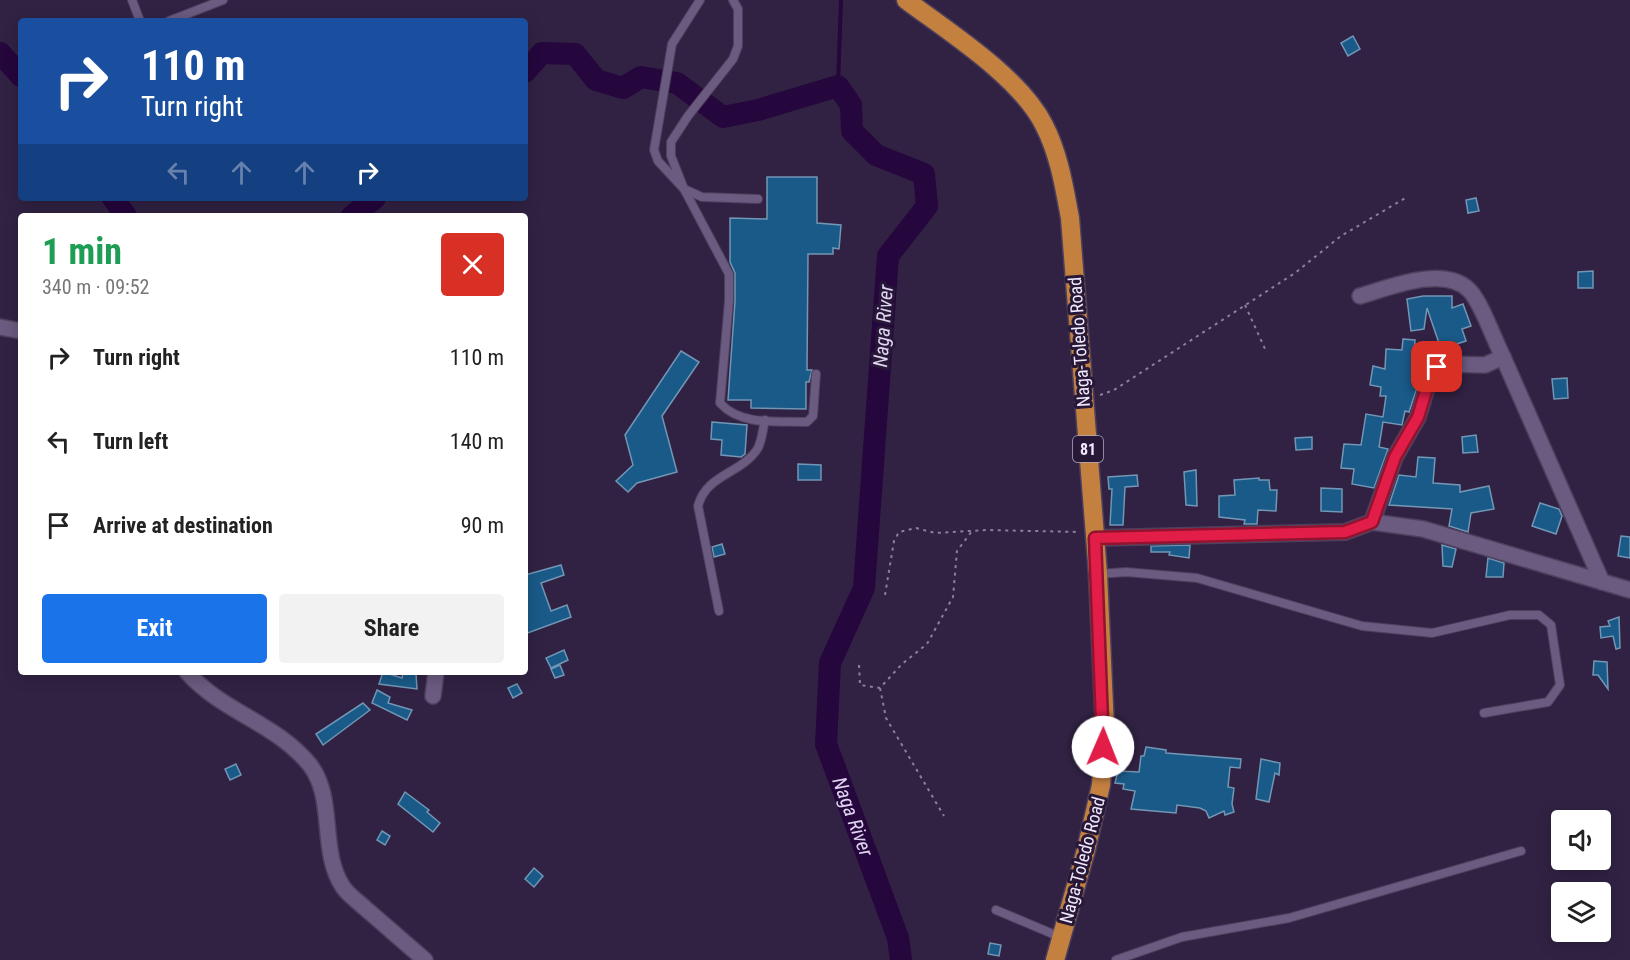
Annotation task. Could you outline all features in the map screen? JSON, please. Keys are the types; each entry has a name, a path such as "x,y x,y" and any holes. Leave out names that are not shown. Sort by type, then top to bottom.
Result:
{"highway":[{"name":"Naga-Toledo Road","path":"906,0 1009,78 1044,124 1061,168 1070,218 1098,574 1105,728 1101,785 1055,960"}],"street":[{"path":"1360,296 1423,277 1454,282 1469,290 1503,357 1602,582"},
{"path":"0,327 18,330"},
{"path":"1372,522 1395,457 1418,417 1432,371 1444,364 1485,364 1503,357"},
{"path":"1095,535 1345,532 1372,522 1423,529 1630,590"},
{"path":"190,675 198,685 226,706 282,736 311,767 320,785 333,865 343,888 425,960"},
{"path":"433,696 436,675"}],"lane":[{"path":"132,0 139,18"},
{"path":"177,18 223,0"},
{"path":"700,0 672,44 655,141 658,161 684,189 702,196 758,199"},
{"path":"733,0 738,9 738,46 733,59 688,116 671,142 671,156 684,189 729,274 729,301 720,403 728,412 738,417 807,422 813,416 816,374"},
{"path":"719,611 698,506 701,493 713,481 742,466 759,447 765,420"},
{"path":"1098,574 1126,572 1197,579 1362,627 1432,633 1510,615 1539,615 1551,625 1560,685 1557,693 1548,702 1484,713"},
{"path":"1116,960 1182,937 1289,918 1521,850"},
{"path":"996,910 1061,937"}],"path":[{"path":"1083,400 1114,390 1295,273 1341,236 1407,197"},
{"path":"1245,304 1266,351"},
{"path":"885,595 894,541 899,532 916,528 935,533 972,531 1095,535"},
{"path":"880,688 902,664 927,644 953,597 957,551 972,531"},
{"path":"859,665 860,685 880,688"},
{"path":"880,688 886,718 944,816"}],"building":[{"path":"1353,36 1360,49 1348,56 1341,43"},
{"path":"767,177 817,177 817,223 841,225 839,249 833,248 833,254 808,254 807,370 812,370 809,382 806,382 806,409 751,408 751,400 728,400 735,301 735,273 730,262 730,218 767,219"},
{"path":"1476,198 1479,211 1468,213 1466,200"},
{"path":"1593,271 1593,288 1578,288 1578,272"},
{"path":"1423,296 1452,296 1452,308 1463,304 1471,326 1462,329 1466,341 1441,349 1427,308 1424,329 1411,331 1407,299"},
{"path":"1403,339 1415,340 1414,357 1421,358 1417,388 1409,412 1405,411 1402,425 1383,422 1379,447 1388,449 1374,488 1352,484 1354,469 1341,468 1344,444 1361,445 1366,414 1383,417 1386,396 1380,396 1381,387 1370,385 1373,366 1385,369 1386,349 1402,350"},
{"path":"681,351 699,362 662,416 677,472 637,483 628,492 616,481 633,465 625,435"},
{"path":"1567,378 1568,398 1554,399 1552,379"},
{"path":"712,422 747,425 745,454 741,457 721,455 722,440 711,439"},
{"path":"1476,435 1478,452 1463,453 1462,437"},
{"path":"1312,437 1312,449 1296,450 1295,438"},
{"path":"1418,457 1435,458 1433,483 1460,485 1460,492 1489,486 1494,509 1471,513 1468,532 1449,526 1452,509 1389,505 1399,475 1416,477"},
{"path":"798,464 821,465 821,480 798,480"},
{"path":"1196,470 1197,506 1186,505 1184,472"},
{"path":"1137,475 1138,486 1125,487 1123,525 1110,525 1112,489 1109,489 1108,477"},
{"path":"1259,478 1259,480 1269,480 1270,490 1277,490 1276,511 1258,510 1257,524 1244,524 1245,520 1219,517 1219,496 1235,495 1234,480"},
{"path":"1321,488 1342,489 1342,512 1321,511"},
{"path":"1540,503 1559,509 1562,516 1556,534 1532,526"},
{"path":"1621,536 1630,537 1630,558 1618,556"},
{"path":"722,544 725,554 714,557 712,547"},
{"path":"1190,545 1189,558 1169,555 1170,552 1151,552 1151,546"},
{"path":"1442,545 1456,549 1452,567 1443,566"},
{"path":"1488,558 1504,563 1503,577 1486,577"},
{"path":"561,565 564,575 541,583 551,611 567,605 571,617 528,633 528,574"},
{"path":"1619,617 1620,648 1616,649 1613,636 1601,638 1600,627 1610,626 1608,621"},
{"path":"564,650 568,660 551,668 546,658"},
{"path":"1594,661 1607,662 1608,689 1598,675 1593,675"},
{"path":"560,665 564,675 555,678 551,669"},
{"path":"382,675 402,678 402,675 416,675 417,689 379,684"},
{"path":"517,684 522,693 513,698 508,688"},
{"path":"377,690 390,697 388,703 412,710 407,720 372,703"},
{"path":"363,703 370,710 323,745 316,734"},
{"path":"1146,747 1166,750 1166,753 1241,759 1240,768 1230,767 1228,787 1234,788 1232,804 1234,812 1225,815 1224,811 1209,818 1206,811 1200,808 1177,805 1176,813 1131,809 1135,791 1123,789 1124,784 1115,783 1118,771 1139,772 1141,756 1144,756"},
{"path":"1261,759 1280,763 1279,775 1275,773 1269,802 1256,799"},
{"path":"236,764 241,775 230,780 225,769"},
{"path":"405,792 429,810 427,812 440,823 433,832 398,804"},
{"path":"382,831 390,836 385,845 377,840"},
{"path":"534,868 543,876 534,887 525,879"},
{"path":"990,943 1001,945 999,956 988,954"}],"waterway":[{"path":"838,86 841,0"},
{"name":"Naga River","path":"0,53 18,73"},
{"name":"Naga River","path":"528,69 542,53 575,54 596,80 623,88 641,77 677,83 723,117 758,110 838,86 851,105 852,131 876,155 924,174 927,206 888,256 864,588 830,663 826,744 898,938 901,960"},
{"name":"Naga River","path":"115,201 124,213"},
{"name":"Naga River","path":"356,213 371,201"}],"route":[{"path":"1103,747 1105,728 1095,538 1182,538 1345,532 1372,522 1395,457 1418,417 1432,371 1437,367"}]}
